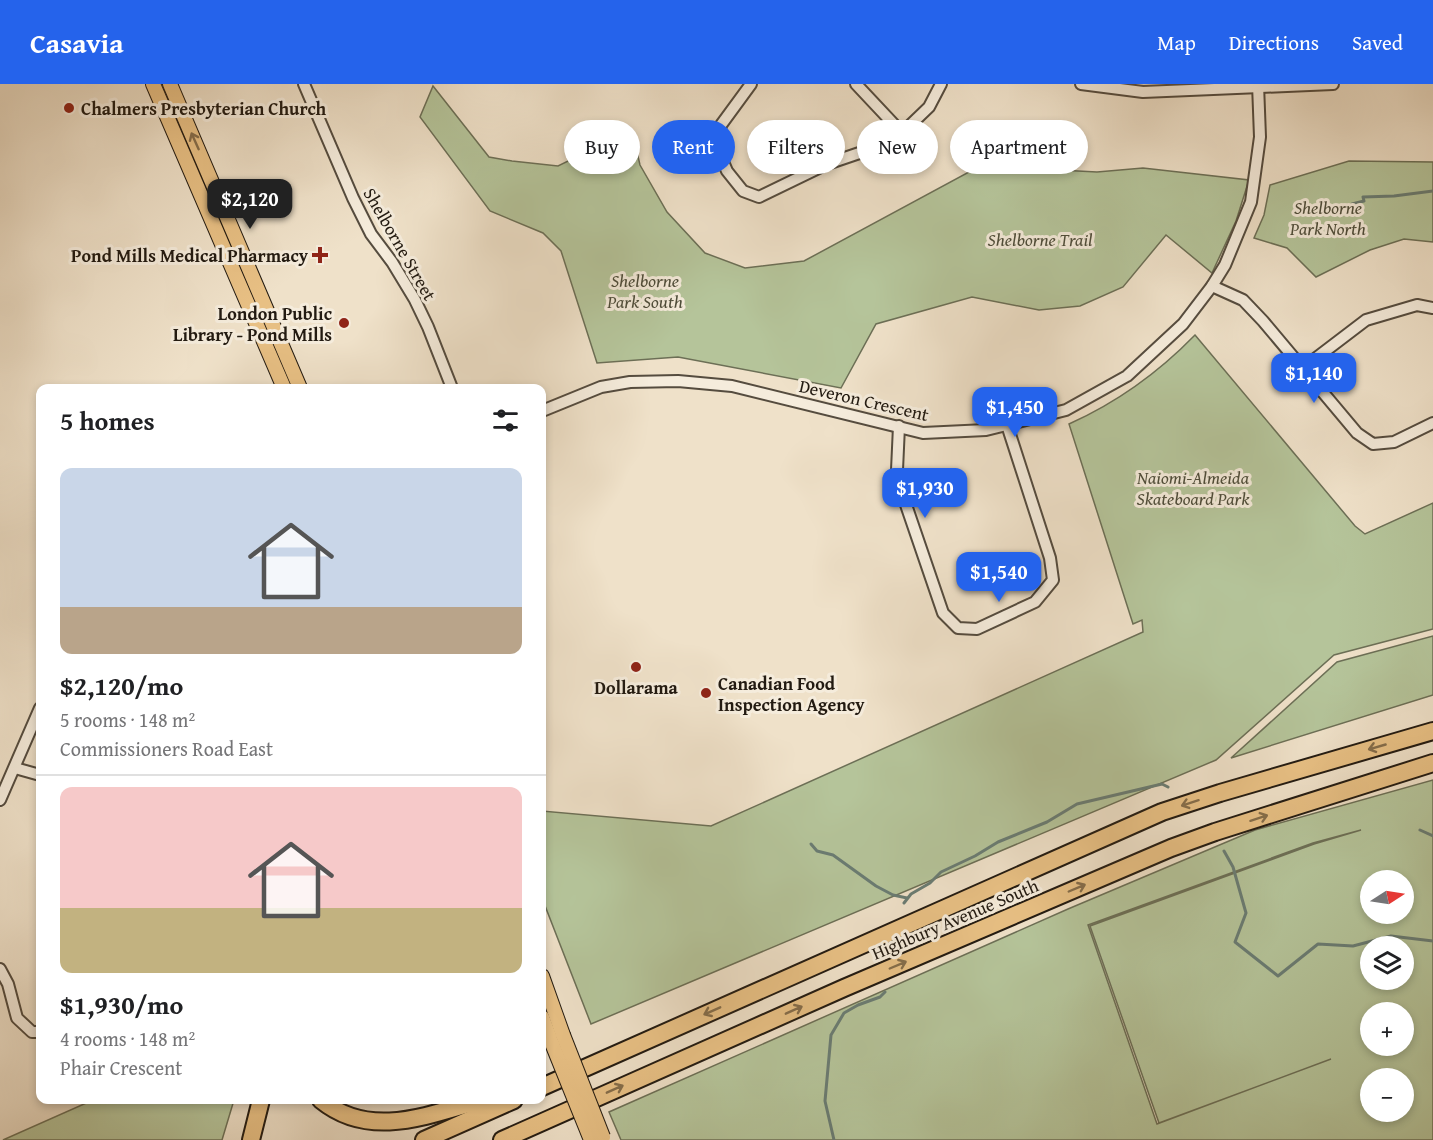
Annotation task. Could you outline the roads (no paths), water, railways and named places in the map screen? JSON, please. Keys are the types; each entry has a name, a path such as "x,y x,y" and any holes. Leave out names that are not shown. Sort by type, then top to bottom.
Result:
{"highway":[{"name":"Highbury Avenue South","path":"546,1084 1162,812 1433,731"},
{"name":"Highbury Avenue South","path":"502,1140 844,988 1171,848 1226,828 1433,763"},
{"path":"251,1140 260,1104"},
{"path":"327,1104 351,1118 386,1124 415,1119 468,1104"},
{"path":"424,1140 505,1104"},
{"path":"519,1140 562,1113"}],"main road":[{"path":"153,84 282,384"},
{"path":"170,84 298,384"},
{"path":"546,993 557,1038 599,1139"},
{"path":"546,1023 557,1038"}],"street":[{"name":"Shelborne Street","path":"304,84 371,234 392,262 415,300 450,384"},
{"path":"752,84 721,125 717,148 727,171 743,191 759,197 826,164 857,154"},
{"path":"856,84 890,120"},
{"path":"915,120 929,106 941,84"},
{"path":"1082,84 1143,92 1258,85 1333,84"},
{"name":"Deveron Crescent","path":"546,409 602,387 630,382 678,381 732,386 923,432 986,430 1066,410 1127,376 1183,324 1225,265 1251,202 1260,137 1258,85"},
{"path":"1212,286 1243,300 1357,433 1372,444 1394,442 1433,423"},
{"path":"1303,368 1366,320 1417,305 1433,308"},
{"path":"899,426 897,470 903,496 943,613 958,628 977,629 1035,602 1053,580 1050,558 1007,425"},
{"path":"0,800 36,718"},
{"path":"15,768 36,774"},
{"path":"0,969 8,984 17,1018 32,1032 36,1032"}],"waterway":[{"path":"1352,204 1364,201 1363,197 1433,191"},
{"path":"904,903 911,894 930,883 941,872 998,842 1047,822 1077,804 1162,784 1168,787"},
{"path":"1420,830 1433,836"},
{"path":"811,844 817,851 833,855 876,886 893,895 907,898"},
{"path":"1224,851 1233,867 1246,913 1235,942 1278,976 1318,944 1353,946 1391,936 1433,941"},
{"path":"834,1140 825,1101 831,1035 844,1013 880,997 885,992"}],"place":[{"name":"Chalmers Presbyterian Church","path":"69,108"},
{"name":"Pond Mills Medical Pharmacy","path":"320,255"},
{"name":"London Public Library - Pond Mills","path":"344,323"},
{"name":"Dollarama","path":"636,667"},
{"name":"Canadian Food Inspection Agency","path":"706,693"}],"park label":[{"name":"Shelborne Park North","path":"1328,217"},
{"name":"Shelborne Trail","path":"1040,239"},
{"name":"Shelborne Park South","path":"645,290"},
{"name":"Naiomi-Almeida Skateboard Park","path":"1193,487"}]}
